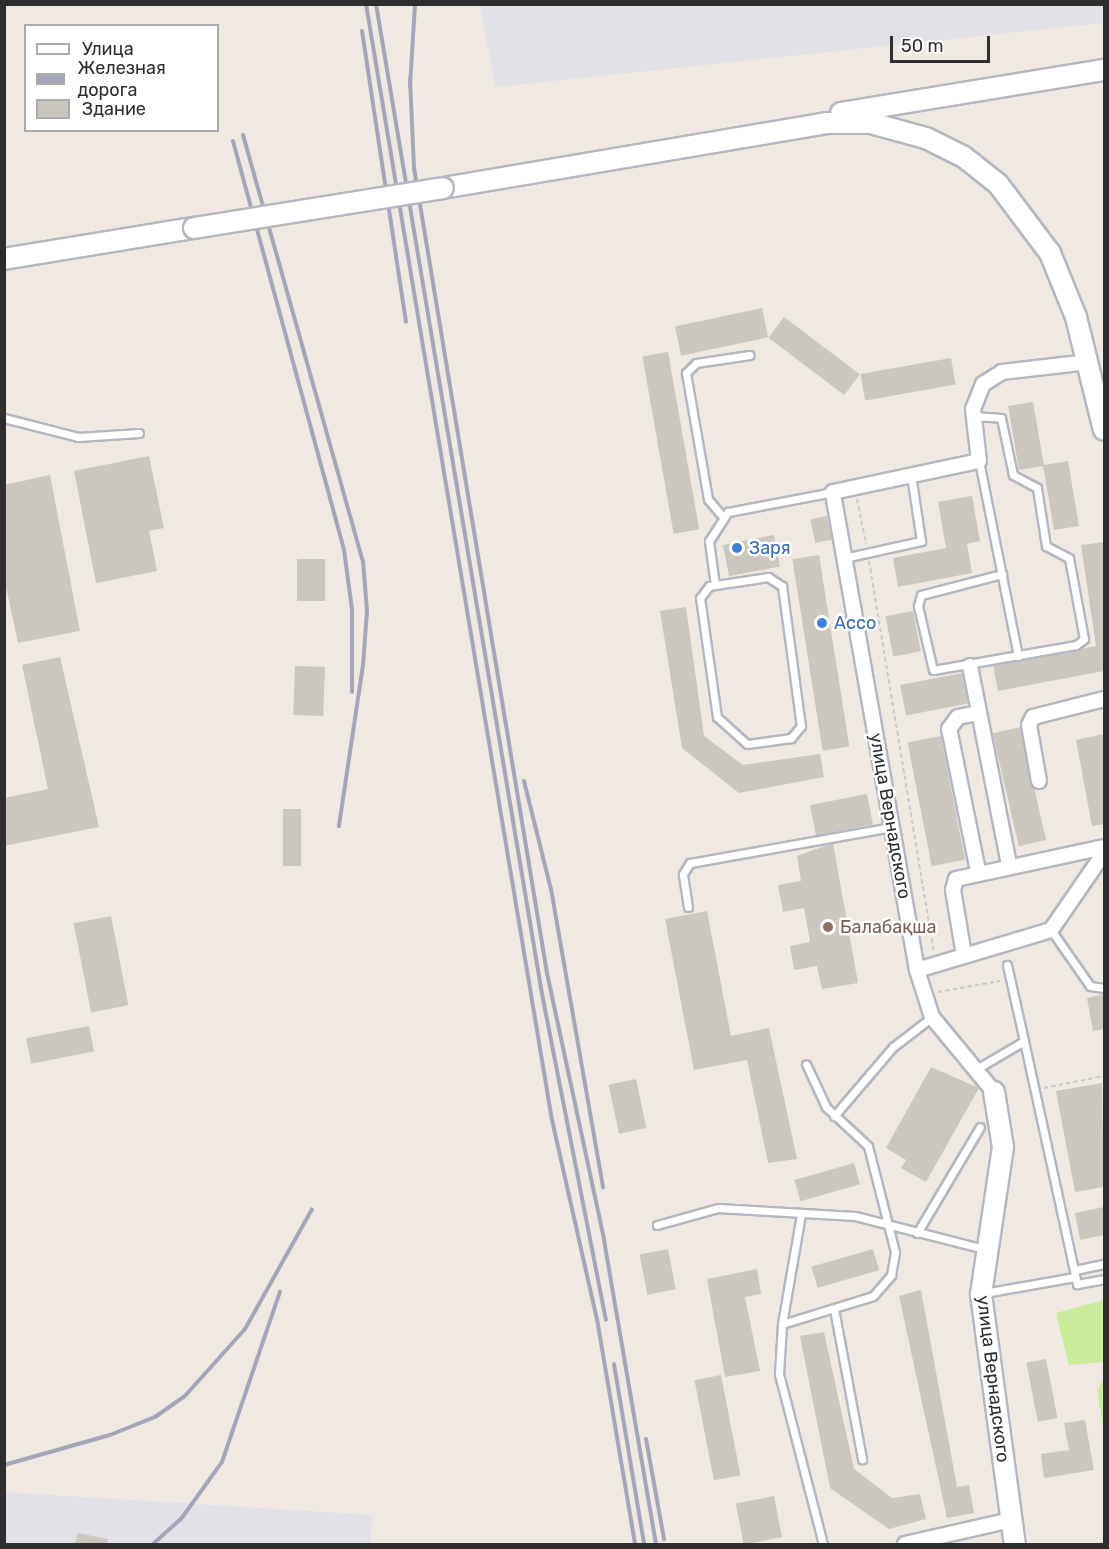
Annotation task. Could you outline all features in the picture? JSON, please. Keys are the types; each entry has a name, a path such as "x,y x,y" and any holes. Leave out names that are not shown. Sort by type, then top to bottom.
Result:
{"street":[{"path":"4,259 193,222 1103,70"},
{"path":"442,181 827,123 901,104"},
{"path":"827,123 893,128 964,157 1012,199 1060,273 1088,362 1104,430"},
{"path":"4,246 193,222"},
{"path":"832,492 979,461 974,416 977,392 995,374 1088,362"},
{"name":"улица Вернадского","path":"832,492 917,970 932,1017 978,1068 994,1092 1003,1147 984,1249 981,1294 1015,1545"},
{"path":"970,666 1009,865"},
{"path":"1039,781 1029,725 1033,717 1104,699"},
{"path":"978,871 949,729 958,717 979,713"},
{"path":"964,955 953,883 978,871 1104,846"},
{"path":"917,970 1052,930 1104,853"},
{"path":"905,1545 1011,1520"}],"lane":[{"path":"723,517 708,499 686,373 696,363 749,355"},
{"path":"974,416 991,414 1002,420 1013,475 1037,488 1046,546 1070,558 1082,624 1080,644 940,671 930,666 919,599 929,590 1002,574"},
{"path":"4,418 78,437 139,433"},
{"path":"979,461 1018,657"},
{"path":"844,558 922,538 911,476"},
{"path":"715,585 709,541 723,517 742,505 832,492"},
{"path":"768,577 782,586 801,722 791,738 742,743 717,717 700,603 705,589 715,585 768,577"},
{"path":"688,907 683,874 690,863 892,827"},
{"path":"1052,930 1090,986 1104,988"},
{"path":"1007,964 1077,1284 1104,1280"},
{"path":"834,1116 893,1047 932,1017"},
{"path":"978,1068 1024,1041"},
{"path":"782,1324 834,1310 873,1296 891,1275 890,1223 868,1146 834,1116 806,1064"},
{"path":"917,1233 980,1127"},
{"path":"657,1225 718,1208 801,1214 890,1223 917,1233 984,1249"},
{"path":"801,1214 782,1324 779,1374 823,1545"},
{"path":"981,1294 1076,1273 1104,1264"},
{"path":"834,1310 862,1459"}],"path":[{"path":"855,487 936,963"},
{"path":"925,994 1009,980"},
{"path":"1035,1089 1104,1076"}],"shaded area":[{"path":"1104,4 1104,23 495,87 480,5"},
{"path":"4,1492 373,1515 370,1544 5,1544"}],"green space":[{"path":"1104,1300 1104,1362 1069,1365 1056,1313"},
{"path":"1104,1379 1104,1431 1097,1390"}],"building":[{"path":"762,308 768,337 681,356 675,327"},
{"path":"784,317 860,374 844,395 768,338"},
{"path":"668,352 699,529 674,534 642,357"},
{"path":"951,358 956,385 865,401 860,374"},
{"path":"1033,402 1044,465 1068,461 1079,526 1054,530 1043,466 1019,470 1008,406"},
{"path":"149,456 164,528 149,531 157,571 96,583 74,471"},
{"path":"50,475 80,631 18,643 4,577 4,485"},
{"path":"972,496 980,541 967,544 972,573 898,587 893,558 946,548 938,502"},
{"path":"827,516 832,539 815,543 810,520"},
{"path":"774,535 780,566 729,576 723,545"},
{"path":"1104,542 1104,671 998,691 993,666 1096,646 1081,545"},
{"path":"819,555 849,747 823,751 792,559"},
{"path":"297,559 325,559 325,601 297,601"},
{"path":"686,607 704,736 743,765 820,754 824,777 739,793 682,748 660,611"},
{"path":"913,611 921,651 893,657 886,616"},
{"path":"60,657 99,827 4,846 4,798 48,789 22,665"},
{"path":"295,666 325,667 323,716 293,715"},
{"path":"962,673 968,703 906,715 900,685"},
{"path":"1020,727 1046,840 1019,846 993,733"},
{"path":"1104,734 1104,824 1092,826 1076,740"},
{"path":"941,736 965,860 932,866 908,742"},
{"path":"867,794 873,824 816,835 810,805"},
{"path":"283,809 301,809 301,866 283,866"},
{"name":"Балабақша","path":"833,843 858,983 822,989 817,966 794,970 790,946 810,942 804,908 783,912 778,885 801,881 797,856"},
{"path":"707,911 731,1036 769,1028 797,1159 768,1163 747,1060 694,1070 665,919"},
{"path":"111,916 128,1005 91,1013 74,923"},
{"path":"1104,994 1104,1029 1093,1031 1087,998"},
{"path":"89,1026 94,1052 31,1064 26,1038"},
{"path":"931,1067 979,1088 926,1182 901,1168 906,1160 886,1148"},
{"path":"636,1079 646,1128 619,1134 609,1085"},
{"path":"1102,1083 1104,1187 1075,1192 1056,1091"},
{"path":"854,1163 860,1184 800,1201 794,1180"},
{"path":"1104,1207 1104,1235 1080,1240 1075,1213"},
{"path":"668,1249 676,1289 647,1295 640,1255"},
{"path":"873,1249 879,1270 818,1288 811,1267"},
{"path":"757,1269 761,1294 745,1297 760,1371 725,1377 707,1279"},
{"path":"921,1290 957,1487 969,1485 974,1513 947,1518 899,1296"},
{"path":"824,1332 854,1469 892,1498 920,1494 926,1519 889,1529 830,1488 800,1336"},
{"path":"1046,1359 1057,1418 1038,1422 1026,1363"},
{"path":"721,1375 740,1475 714,1480 694,1380"},
{"path":"1085,1420 1094,1470 1044,1478 1041,1454 1069,1450 1064,1423"},
{"path":"774,1496 782,1537 744,1544 736,1503"},
{"path":"77,1533 108,1539 107,1545 75,1545"}],"railway":[{"path":"366,4 552,1120 597,1319 635,1544"},
{"path":"376,4 542,994 606,1320"},
{"path":"410,86 415,4"},
{"path":"362,31 406,322"},
{"path":"410,79 414,168 547,973 604,1240 656,1544"},
{"path":"243,135 363,561 367,611 363,665 339,826"},
{"path":"233,141 344,550 352,609 352,692"},
{"path":"524,781 551,889 603,1187"},
{"path":"4,1465 110,1435 155,1417 184,1397 245,1329 312,1209"},
{"path":"153,1544 181,1519 222,1462 280,1292"},
{"path":"614,1364 644,1544"},
{"path":"646,1439 664,1539"}],"place":[{"name":"Заря","path":"737,548"},
{"name":"Ассо","path":"822,623"},
{"name":"Балабақша","path":"828,927"}]}
